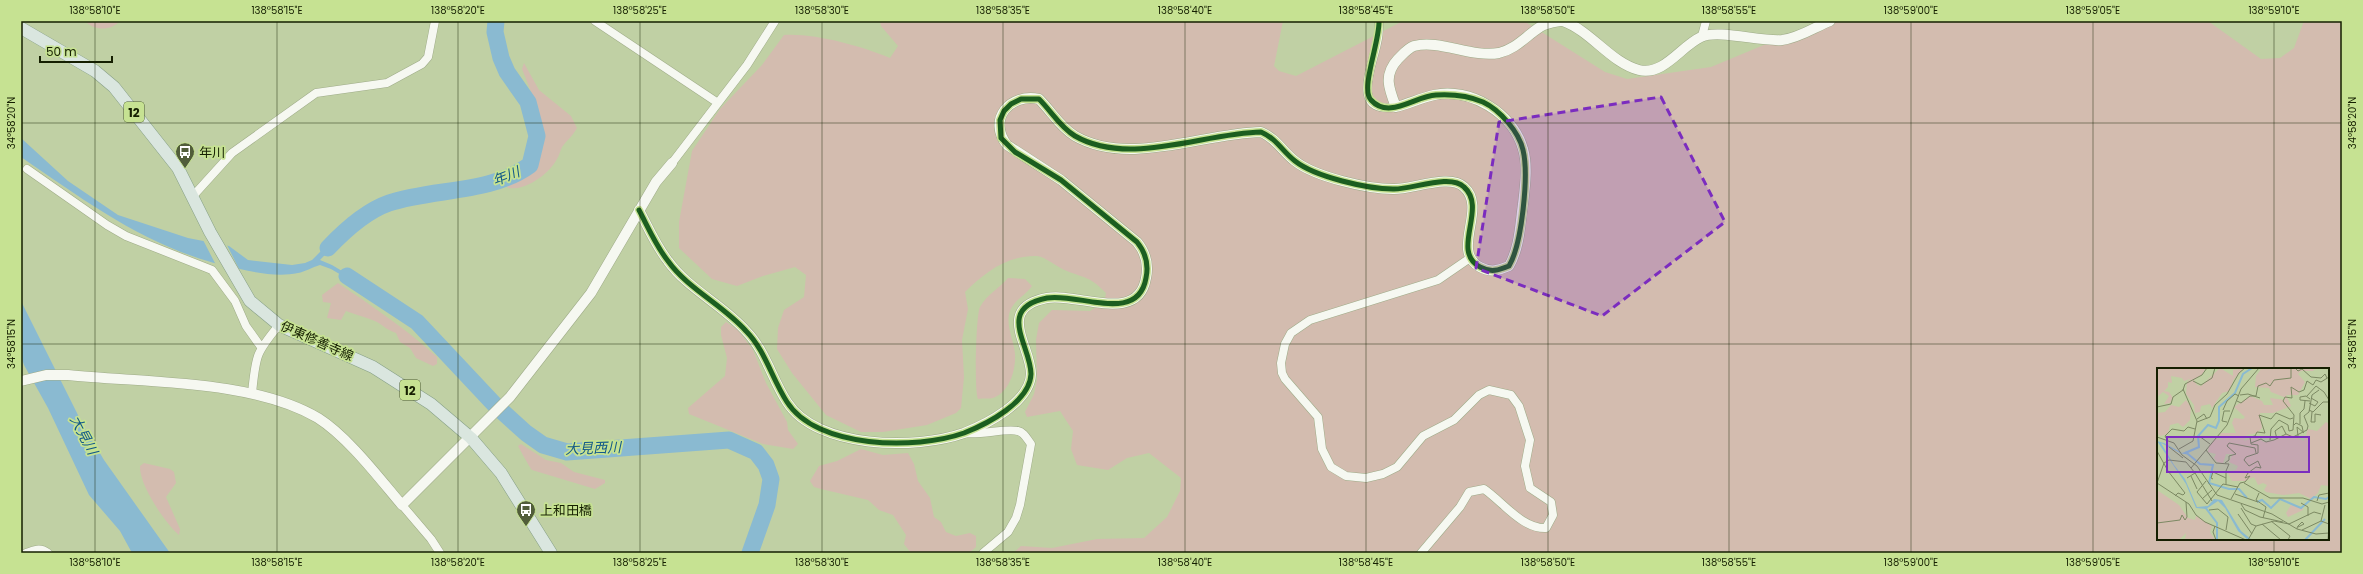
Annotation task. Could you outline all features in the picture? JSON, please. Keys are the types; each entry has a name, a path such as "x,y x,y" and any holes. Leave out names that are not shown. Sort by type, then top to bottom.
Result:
{"main road":[{"name":"伊東修善寺線","path":"21,28 95,71 114,87 178,168 210,232 250,301 279,325 338,350 400,383 431,404 471,438 501,473 551,553"}],"street":[{"path":"192,196 232,153 316,93 387,83 422,64 428,57 436,21"},
{"path":"595,21 718,103"},
{"path":"402,505 471,438 510,397 591,293 656,182 672,164 747,65 775,21"},
{"path":"639,210 668,262 747,331 787,403 816,428 852,440 882,442 937,440 965,433 1011,407 1024,393 1031,375 1029,360 1019,331 1020,319 1026,308 1049,298 1124,303 1138,295 1146,279 1146,255 1137,242 1061,180 1015,152 1001,138 999,128 1004,111 1020,98 1039,99 1058,122 1076,136 1113,148 1144,149 1261,132 1276,140 1294,161 1316,173 1352,182 1394,189 1441,182 1459,184 1464,186 1472,198 1468,246 1470,258 1478,266 1492,271 1509,266 1514,257 1524,196 1525,160 1519,138 1496,109 1473,98 1434,95 1396,107 1383,108 1371,101 1368,96 1368,76 1378,43 1379,21"},
{"path":"1396,107 1388,84 1389,71 1406,51 1414,46 1429,45 1483,54 1498,53 1510,50 1541,26 1562,21 1576,26 1621,60 1640,70 1657,68 1666,64 1680,51 1702,36 1730,36 1762,41 1784,40 1829,21"},
{"path":"1702,36 1706,21"},
{"path":"27,169 120,232 184,260 212,270 235,301 246,326 261,347"},
{"path":"1421,553 1460,507 1469,492 1484,489 1523,521 1535,528 1546,528 1553,515 1551,502 1530,488 1524,466 1530,440 1519,406 1511,395 1489,390 1479,395 1454,420 1423,436 1397,467 1383,474 1366,478 1346,476 1331,467 1322,449 1318,418 1284,379 1281,363 1283,351 1291,333 1310,320 1438,280 1470,258"},
{"path":"252,393 256,356 261,347 279,325"},
{"path":"21,381 46,375 223,388 252,393 297,409 317,418 328,426 368,464 431,539 440,553"},
{"path":"965,433 977,434 1019,431 1025,435 1031,444 1020,505 1016,518 1008,532 983,553"},
{"path":"26,553 38,549 43,549 48,553"}],"highlighted area":[{"path":"1661,97 1725,222 1602,316 1476,268 1499,122"}],"shaded area":[{"path":"85,21 120,21 112,27 98,28 93,27"},
{"path":"880,21 1283,21 1274,66 1279,71 1296,76 1403,21 1524,21 1605,72 1627,79 1711,67 1821,21 2208,21 2261,59 2280,58 2294,48 2304,21 2342,21 2342,553 1013,553 1021,546 1052,548 1097,539 1144,538 1167,517 1180,491 1181,478 1149,453 1127,458 1108,470 1077,465 1071,449 1073,431 1060,411 1027,417 1025,412 1034,394 1037,380 1036,340 1039,323 1052,310 1090,311 1104,303 1106,293 1088,279 1063,270 1044,258 1037,256 1026,256 997,266 980,278 965,292 968,309 962,340 964,377 961,408 956,413 927,425 883,432 861,432 826,415 792,373 777,349 778,328 784,310 804,297 806,275 795,267 763,276 737,286 712,279 679,248 679,222 692,151 720,109 762,65 784,35 810,36 838,41 890,58 898,46 881,26"},
{"path":"524,63 539,90 571,116 577,128 562,147 558,158 543,176 522,187 508,188 506,184 516,180 534,167 542,151 543,137 532,94 522,69"},
{"path":"1008,278 1025,279 1032,286 1015,303 1010,311 1009,327 1015,354 1013,373 1008,385 999,395 993,398 978,399 976,368 980,307 983,302"},
{"path":"338,283 401,327 437,357 437,364 433,366 416,358 410,348 400,342 396,333 375,321 346,311 341,320 327,318 331,303 323,302 322,295"},
{"path":"726,322 738,330 753,350 766,383 787,422 788,430 798,444 793,449 763,444 689,414 688,408 725,376 727,358 721,335 721,327"},
{"path":"521,444 546,460 561,463 574,472 605,480 605,483 595,489 532,470 518,446"},
{"path":"861,449 883,455 908,453 914,464 918,481 930,498 934,517 941,522 946,532 956,536 970,533 976,536 976,547 969,553 911,553 904,544 906,535 893,515 879,510 868,500 814,487 810,481 819,466 837,461"},
{"path":"144,463 170,469 174,472 176,483 166,497 180,529 179,535 160,513 148,493 141,474 140,466"}],"water":[{"path":"21,138 68,181 118,215 188,238 229,246 248,260 292,265 305,263 312,260 342,230 345,234 320,260 332,265 367,286 365,289 331,269 320,265 298,273 283,275 269,274 209,261 179,251 151,239 125,225 73,193 21,157"},
{"name":"大見川","path":"21,301 83,425 104,460 170,553 132,553 120,531 89,495 48,408 24,365 21,356"}],"pier":[{"path":"202,238 226,243 240,271 217,267"}],"waterway":[{"name":"年川","path":"328,248 341,234 364,216 380,206 407,198 480,186 498,181 530,165 537,136 528,102 507,72 501,58 495,32 496,21"},
{"name":"大見西川","path":"347,276 417,322 495,405 526,433 543,445 567,452 729,440 756,452 766,465 771,479 767,505 750,553"}],"cycle path":[{"path":"639,210 652,236 676,271 695,289 727,313 753,339 787,402 801,418 821,429 844,437 869,442 920,442 964,433 984,424 1006,411 1023,394 1029,384 1031,374 1030,363 1022,340 1019,319 1023,310 1031,303 1047,298 1060,297 1105,303 1119,303 1131,300 1141,292 1146,278 1146,259 1143,250 1137,242 1061,180 1015,152 1001,138 1000,120 1004,111 1011,104 1021,99 1039,99 1060,124 1075,136 1096,145 1119,149 1142,149 1215,137 1261,132 1271,138 1290,157 1304,167 1342,181 1370,187 1393,189 1440,182 1458,183 1464,187 1470,196 1472,206 1472,217 1468,240 1468,251 1472,260 1480,267 1488,270 1498,270 1509,266 1518,242 1525,192 1525,161 1521,143 1508,122 1496,110 1483,102 1472,98 1454,95 1436,95 1386,108 1378,106 1371,100 1368,94 1369,75 1377,40 1379,21"}],"place":[{"name":"年川","path":"185,169"},
{"name":"上和田橋","path":"526,527"}]}
